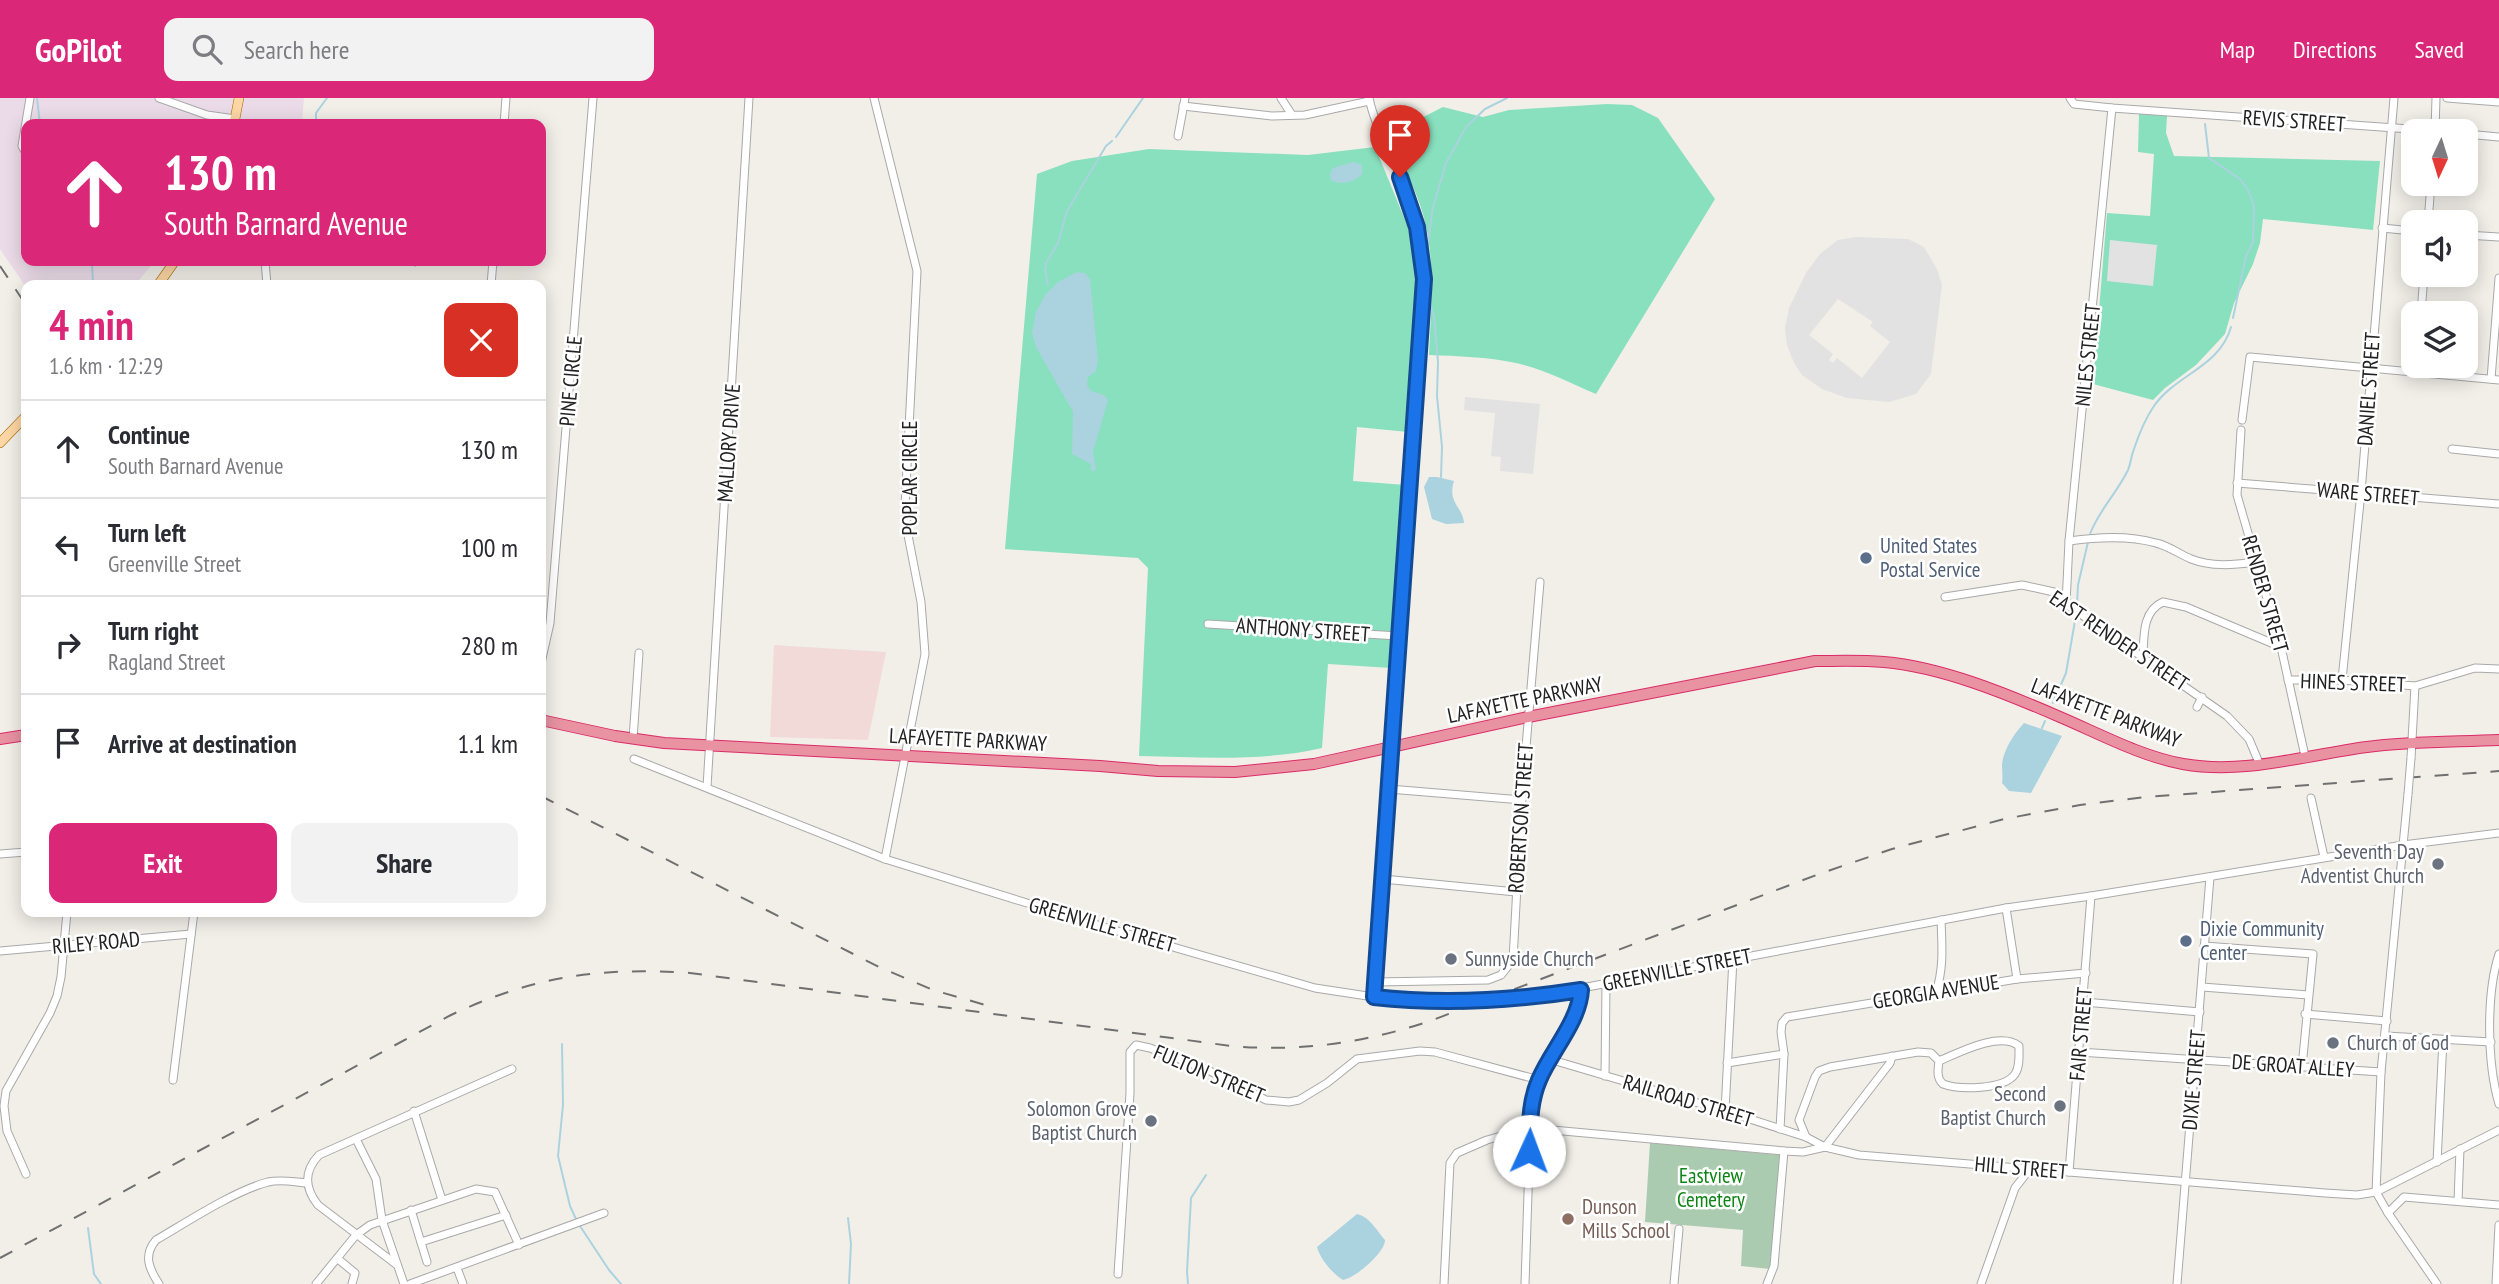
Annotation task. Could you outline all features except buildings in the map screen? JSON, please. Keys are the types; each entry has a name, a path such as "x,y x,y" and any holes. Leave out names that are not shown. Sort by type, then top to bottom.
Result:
{"highway":[{"name":"LAFAYETTE PARKWAY","path":"546,721 634,739 711,747 1158,771 1235,772 1314,764 1528,717 1815,661 1884,662 1924,669 2007,695 2160,759 2225,769 2412,743 2499,740"},
{"path":"0,738 21,736"}],"main road":[{"path":"235,119 239,98"},
{"path":"0,443 21,421"}],"street":[{"path":"26,119 30,98"},
{"path":"159,98 224,119"},
{"path":"504,119 506,98"},
{"name":"PINE CIRCLE","path":"546,641 550,624 593,98"},
{"name":"MALLORY DRIVE","path":"707,787 749,98"},
{"name":"POPLAR CIRCLE","path":"874,98 917,271 905,506 906,530 921,602 925,654 885,859"},
{"path":"1281,98 1292,115"},
{"name":"REVIS STREET","path":"2070,98 2074,104 2115,108 2401,128"},
{"name":"NILES STREET","path":"2066,604 2069,541 2118,98"},
{"name":"DANIEL STREET","path":"2342,680 2361,492 2394,98"},
{"path":"2436,119 2437,98"},
{"path":"2447,98 2499,102"},
{"path":"1178,136 1184,102 1272,116 1305,114 1369,100 1417,227 1424,279 1374,997"},
{"path":"2478,135 2499,137"},
{"path":"2382,228 2401,230"},
{"path":"2478,236 2499,237"},
{"path":"2495,380 2499,278"},
{"path":"2242,420 2250,357 2401,369"},
{"name":"RENDER STREET","path":"2241,430 2237,495 2281,647 2305,756"},
{"path":"2452,449 2499,454"},
{"name":"WARE STREET","path":"2237,484 2499,504"},
{"path":"2069,541 2124,538 2157,543 2211,564 2228,566 2255,562"},
{"name":"ROBERTSON STREET","path":"1376,982 1488,981 1508,969 1513,960 1522,800 1540,582"},
{"name":"EAST RENDER STREET","path":"1945,597 2022,585 2054,592 2066,604 2202,697 2241,729 2249,738 2260,765"},
{"path":"2143,657 2144,628 2150,611 2163,602 2186,607 2281,647"},
{"name":"ANTHONY STREET","path":"1208,624 1398,636"},
{"path":"634,739 639,653"},
{"name":"HINES STREET","path":"2288,680 2342,680 2415,686 2475,668 2499,669"},
{"path":"2415,686 2408,793 2381,1072 2376,1192 2437,1284"},
{"path":"2197,707 2202,697"},
{"name":"GREENVILLE STREET","path":"634,759 885,859 1270,976 1325,990 1437,1002 1476,1002 1581,990 2006,908 2091,897 2403,845 2499,834"},
{"path":"1390,789 1522,800"},
{"path":"2311,798 2324,857"},
{"path":"0,854 21,852"},
{"name":"DIXIE STREET","path":"2177,1284 2210,877"},
{"path":"1383,879 1516,892"},
{"name":"FAIR STREET","path":"2069,1172 2091,897"},
{"path":"2006,908 2017,979"},
{"path":"26,1174 7,1131 4,1106 6,1091 45,1023 57,996 67,917"},
{"path":"173,1080 193,917"},
{"path":"1936,992 1943,952 1941,920"},
{"name":"RILEY ROAD","path":"0,951 191,934"},
{"path":"2204,946 2313,954 2305,1014 2302,1067"},
{"path":"2499,954 2493,975 2496,991 2491,1042 2499,1104"},
{"path":"1725,1111 1733,959"},
{"name":"GEORGIA AVENUE","path":"1784,1054 1781,1031 1782,1023 1787,1017 2017,979 2086,973"},
{"path":"1605,1076 1606,984"},
{"path":"2202,987 2308,995"},
{"path":"1525,1284 1531,1103 1539,1080 1574,1012 1581,990"},
{"path":"2084,1002 2200,1012"},
{"path":"2305,1014 2387,1021"},
{"path":"2386,1036 2491,1042"},
{"path":"2002,1040 2019,1046 2018,1068 2012,1078 1995,1086 1943,1084 1937,1071 1939,1060 1974,1046 2002,1040"},
{"path":"2437,1162 2443,1040"},
{"name":"FULTON STREET","path":"1118,1274 1130,1093 1130,1052 1136,1045 1208,1070 1266,1100 1289,1102 1300,1100 1357,1059 1420,1051 1436,1052 1539,1080"},
{"path":"1783,1130 1799,1120 1819,1071 1918,1052 1931,1053 1939,1060"},
{"name":"DE GROAT ALLEY","path":"2079,1052 2381,1072"},
{"path":"1727,1063 1784,1054 1783,1130"},
{"path":"1825,1147 1890,1063 1892,1056"},
{"name":"RAILROAD STREET","path":"1549,1059 1725,1111 1806,1137 1825,1147"},
{"path":"397,1265 318,1205 311,1196 307,1182 309,1171 319,1155 512,1069"},
{"path":"414,1111 442,1200"},
{"path":"1799,1120 1806,1137"},
{"path":"1444,1284 1448,1174 1452,1157 1486,1140 1530,1128"},
{"name":"HILL STREET","path":"1530,1128 1784,1151 1802,1152 1825,1147 1850,1154 1894,1159 2357,1195 2376,1192 2499,1130"},
{"path":"356,1139 376,1179 382,1220 404,1284"},
{"path":"2458,1201 2460,1149"},
{"path":"1767,1284 1774,1266 1784,1151"},
{"path":"1982,1284 2015,1188 2029,1170"},
{"path":"159,1284 147,1257 149,1248 156,1240 242,1192 267,1182 307,1182"},
{"path":"316,1284 356,1235 382,1220 476,1189 495,1192 519,1245"},
{"path":"2388,1213 2404,1197 2499,1205"},
{"path":"411,1210 427,1262"},
{"path":"410,1284 604,1213"},
{"path":"421,1242 506,1215"},
{"path":"2496,1284 2499,1225"},
{"path":"1674,1284 1679,1229"},
{"path":"338,1259 355,1273 352,1284"},
{"path":"457,1268 463,1284"}],"shaded area":[{"path":"0,98 304,98 302,119 21,119 21,266 151,266 139,280 21,280 0,249"},
{"path":"1856,237 1908,239 1924,247 1937,269 1942,285 1931,374 1916,394 1889,402 1847,398 1822,389 1802,375 1794,363 1787,345 1785,328 1789,308 1806,273 1820,254 1838,240","holes":["1838,299 1873,322 1870,326 1890,342 1862,378 1837,358 1833,363 1829,360 1833,354 1809,335"]},
{"path":"2110,240 2157,245 2153,286 2107,281"},
{"path":"1465,397 1540,404 1533,474 1500,471 1501,457 1491,456 1495,413 1464,410"},
{"path":"774,645 886,652 868,740 770,737"}],"green space":[{"path":"1632,105 1658,118 1715,199 1596,394 1516,363 1429,355 1432,284 1427,231 1416,194 1386,136 1443,107 1483,117 1509,110"},
{"path":"2139,114 2167,116 2166,133 2174,156 2380,161 2373,230 2263,219 2260,243 2234,303 2225,334 2196,365 2153,400 2093,384 2107,213 2150,216 2154,154 2138,152"},
{"path":"1375,147 1408,227 1417,283 1408,432 1357,427 1353,481 1406,485 1391,668 1328,664 1322,748 1253,757 1139,756 1148,568 1138,558 1005,549 1037,174 1072,161 1149,149 1308,155"},
{"name":"Eastview Cemetery","path":"1650,1143 1780,1155 1770,1269 1741,1266 1743,1230 1645,1222"}],"water":[{"path":"1353,162 1362,165 1362,174 1359,177 1343,183 1331,180 1333,168"},
{"path":"1077,272 1085,273 1090,279 1098,360 1096,371 1088,377 1087,385 1091,391 1104,395 1108,400 1093,452 1096,470 1091,471 1091,464 1072,454 1073,412 1036,347 1032,333 1036,312 1045,295 1058,282"},
{"path":"1429,477 1454,481 1452,495 1464,523 1446,524 1432,519 1424,487"},
{"path":"2024,723 2062,736 2031,793 2009,791 2002,783 2004,754"},
{"path":"1357,1214 1369,1221 1385,1240 1384,1245 1369,1264 1343,1280 1327,1266 1317,1247"}],"waterway":[{"path":"37,98 39,119"},
{"path":"316,119 316,113 327,98"},
{"path":"1116,137 1143,98"},
{"path":"1441,477 1438,362 1434,316 1429,301 1427,252 1433,207 1446,163 1466,127 1485,109 1507,98"},
{"path":"2205,124 2209,158 2240,179 2254,206 2253,242 2246,256 2233,318"},
{"path":"1048,285 1046,263 1058,243 1067,211 1106,146 1112,141"},
{"path":"92,266 93,280"},
{"path":"2090,534 2128,470 2140,432 2154,406 2173,386 2217,352 2231,327"},
{"path":"2077,606 2078,585 2088,542"},
{"path":"2053,703 2066,673 2076,615"},
{"path":"2042,728 2045,721"},
{"path":"562,1044 563,1105 558,1156 570,1206 576,1219"},
{"path":"1188,1284 1191,1198 1206,1175"},
{"path":"848,1218 851,1244 849,1284"},
{"path":"580,1226 621,1284"},
{"path":"88,1228 94,1274 101,1284"}],"railway":[{"path":"0,266 21,298"},
{"path":"0,1258 451,1015 511,991 568,977 626,972 690,973 1231,1046 1307,1047 1381,1035 1430,1021 1819,874 1892,849 2004,819 2080,805 2145,797 2499,771"},
{"path":"546,799 879,967 933,990 989,1006"}],"place":[{"name":"United States Postal Service","path":"1866,558"},
{"name":"Seventh Day Adventist Church","path":"2438,864"},
{"name":"Dixie Community Center","path":"2186,941"},
{"name":"Sunnyside Church","path":"1451,959"},
{"name":"Church of God","path":"2333,1043"},
{"name":"Second Baptist Church","path":"2060,1106"},
{"name":"Solomon Grove Baptist Church","path":"1151,1121"},
{"name":"Dunson Mills School","path":"1568,1219"}],"route":[{"path":"1400,177 1417,227 1424,279 1423,315 1374,997 1476,1002 1581,990 1579,1003 1544,1067 1535,1090 1531,1103 1529,1151"}]}
